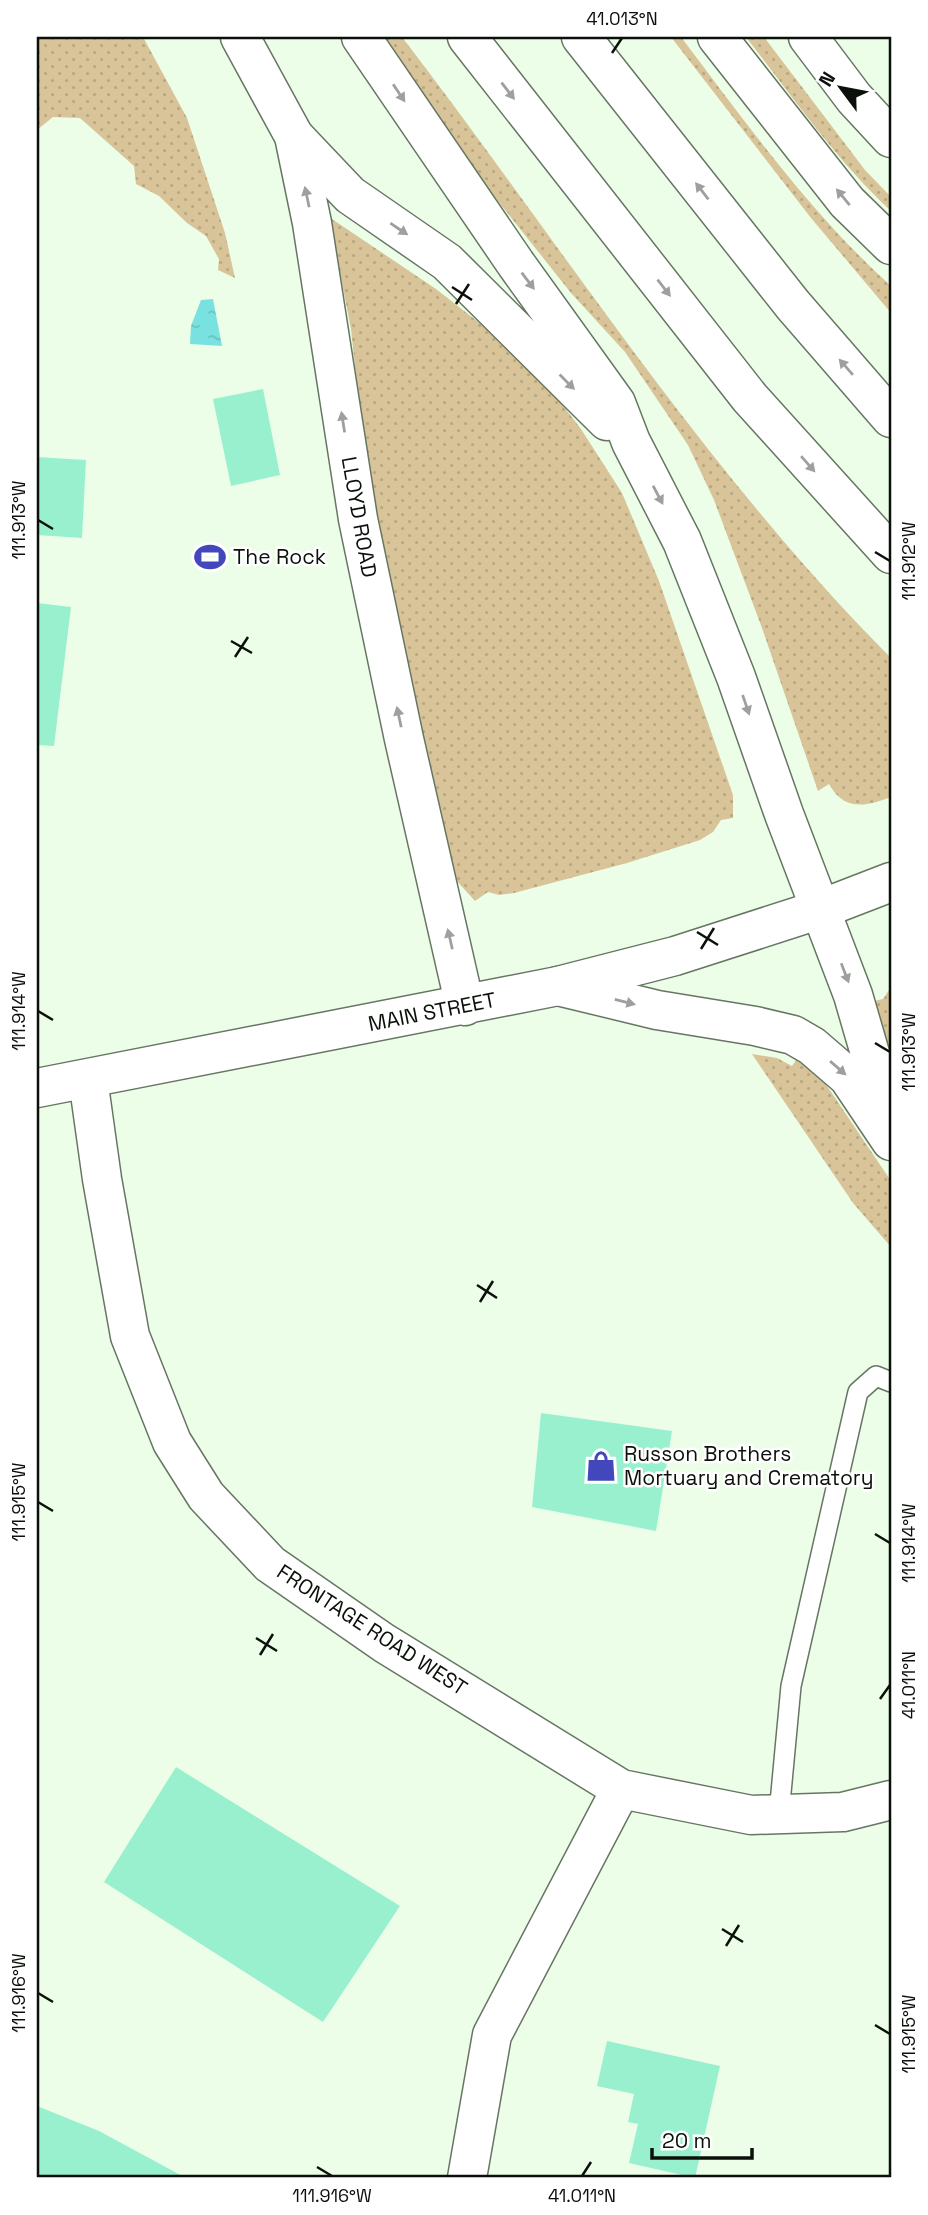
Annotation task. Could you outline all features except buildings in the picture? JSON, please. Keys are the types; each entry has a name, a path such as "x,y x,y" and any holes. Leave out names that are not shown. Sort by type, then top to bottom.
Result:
{"main road":[{"name":"LLOYD ROAD","path":"240,37 294,136 312,223 358,519 404,739 465,1006"},
{"path":"361,37 615,403 631,442 682,541 736,677 784,814 853,995 870,1057 891,1098"},
{"path":"467,37 750,398 891,554"},
{"path":"581,37 793,306 891,418"},
{"path":"717,37 847,202 891,245"},
{"path":"808,37 854,98 891,138"},
{"path":"294,136 350,195 447,262 601,416 631,442"},
{"name":"MAIN STREET","path":"37,1088 558,986 675,956 821,909 891,882"},
{"path":"558,986 657,1010 793,1035 812,1046 848,1077 891,1141"},
{"name":"FRONTAGE ROAD WEST","path":"88,1079 102,1179 130,1336 172,1442 206,1496 270,1564 384,1643 621,1788 751,1815 842,1812 891,1800"},
{"path":"467,2178 492,2035 621,1788"}],"lane":[{"path":"779,1814 791,1686 858,1392 876,1376 891,1382"}],"shaded area":[{"path":"37,37 143,37 187,118 225,233 235,278 218,270 219,259 206,236 187,223 159,196 136,184 134,166 80,118 53,117 37,130"},
{"path":"373,37 402,37 697,434 823,586 891,658 891,797 872,803 856,804 841,799 829,784 818,791 762,628 714,500 688,445 625,352 571,293 463,157"},
{"path":"671,37 681,37 806,198 861,258 891,286 891,313 811,218"},
{"path":"746,37 764,37 865,170 891,197 891,211 833,149"},
{"path":"329,217 436,289 518,353 581,429 622,493 659,581 733,795 733,818 721,820 713,832 700,840 627,863 514,893 499,895 488,892 475,901 455,879 380,561 351,329"},
{"path":"891,987 891,1054 878,1027 874,1001 883,999"},
{"path":"752,1054 777,1058 792,1066 797,1059 825,1083 891,1181 891,1247 853,1203"}],"water":[{"path":"213,299 222,346 190,344 191,326 201,300"}],"place":[{"name":"The Rock","path":"210,557"},
{"name":"Russon Brothers Mortuary and Crematory","path":"601,1466"}]}
